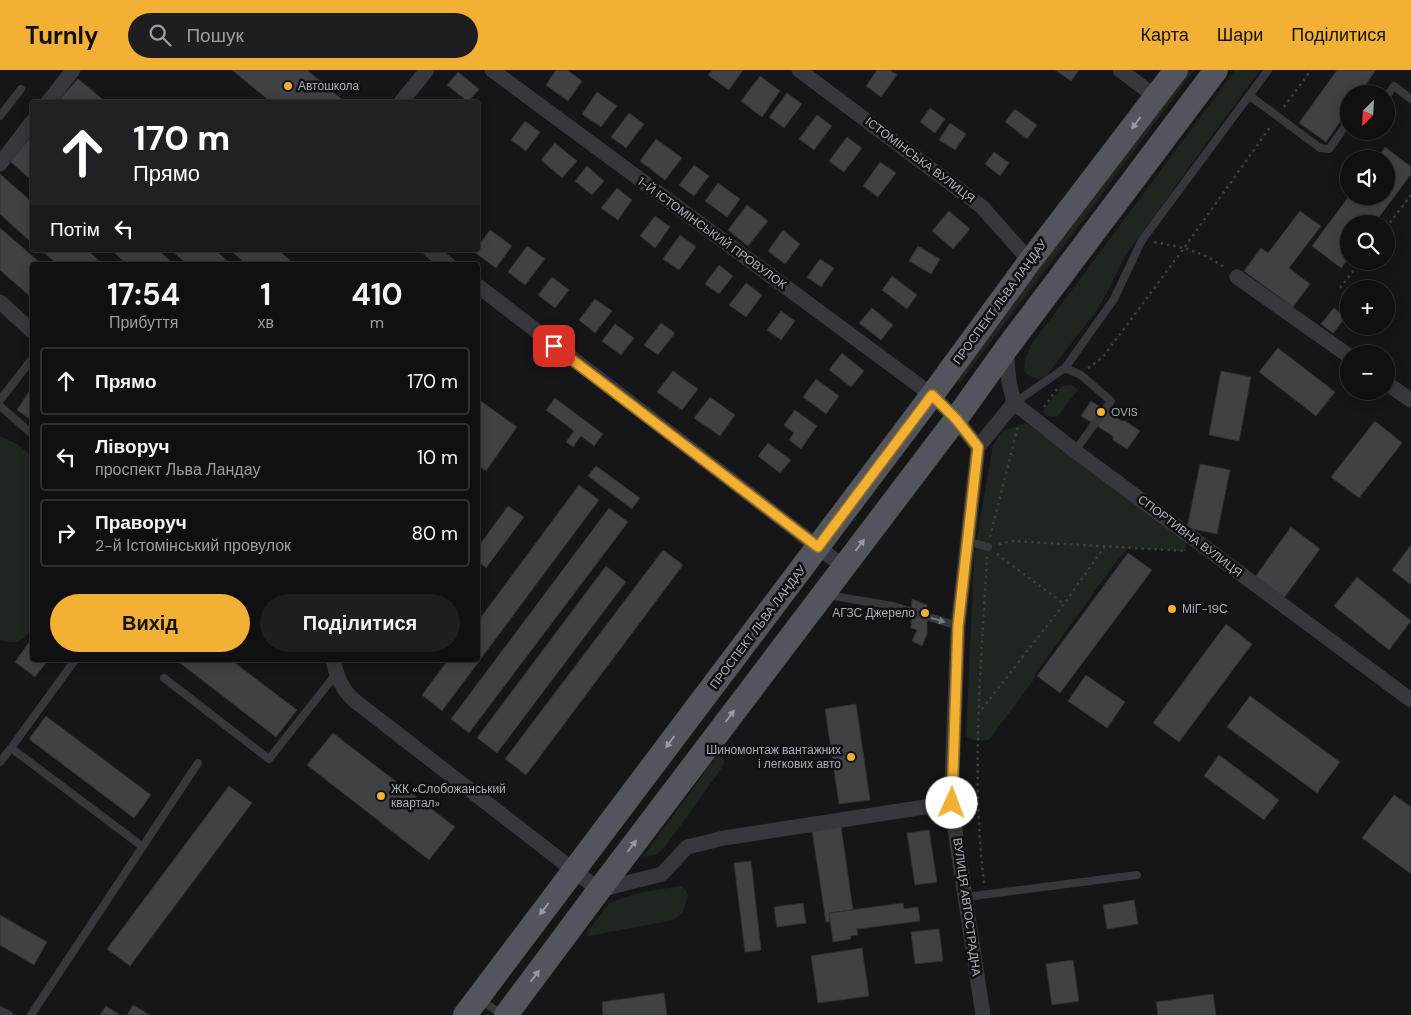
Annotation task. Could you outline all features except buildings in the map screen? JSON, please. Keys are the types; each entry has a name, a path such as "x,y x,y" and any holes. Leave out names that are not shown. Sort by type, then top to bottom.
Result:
{"main road":[{"name":"ПРОСПЕКТ ЛЬВА ЛАНДАУ","path":"472,1006 932,395 1030,261 1176,70"},
{"path":"506,1015 956,419 1006,349 1216,70"}],"street":[{"path":"50,100 73,70"},
{"path":"403,100 427,70"},
{"name":"1-Й ІСТОМІНСЬКИЙ ПРОВУЛОК","path":"492,70 932,395 956,419"},
{"name":"ІСТОМІНСЬКА ВУЛИЦЯ","path":"799,70 982,207 1030,261"},
{"path":"1120,70 1156,97"},
{"path":"0,164 30,125"},
{"path":"433,252 446,262"},
{"path":"1237,277 1340,350"},
{"path":"480,288 844,567"},
{"path":"0,302 30,329"},
{"path":"956,419 978,447 1014,403 1009,382 1006,349"},
{"path":"1395,389 1411,400"},
{"name":"СПОРТИВНА ВУЛИЦЯ","path":"1014,403 1075,451 1411,700"},
{"name":"ВУЛИЦЯ АВТОСТРАДНА","path":"978,447 958,626 952,803 983,1015"},
{"path":"335,667 344,689 355,701 599,890 662,874 688,847 724,838 952,803"}],"lane":[{"path":"1014,403 1065,368 1114,298 1142,240 1268,70"},
{"path":"1395,87 1411,99"},
{"path":"0,116 21,89"},
{"path":"1250,96 1320,148 1329,149 1340,134"},
{"path":"0,400 30,362"},
{"path":"1065,368 1081,375 1110,401 1075,451"},
{"path":"0,406 30,432"},
{"path":"967,541 988,547"},
{"path":"823,594 893,606 958,626"},
{"path":"0,762 73,662"},
{"path":"164,678 269,759 335,667"},
{"path":"11,748 143,847"},
{"path":"31,1015 198,763"},
{"path":"966,897 1137,875"},
{"path":"472,1006 502,1015"},
{"path":"0,1010 9,1015"}],"path":[{"path":"985,895 978,827 976,763 988,547 1015,433 1018,426 1029,414 1042,410 1060,386 1081,375 1103,356 1184,248 1311,70"},
{"path":"1395,216 1411,195"},
{"path":"1142,240 1184,248 1210,257 1237,277"},
{"path":"1346,280 1354,270"},
{"path":"988,547 1013,541 1213,553"},
{"path":"978,714 1064,604 1105,546"},
{"path":"988,547 1064,604"}],"shaded area":[{"path":"1183,70 1194,70 960,383 955,378"},
{"path":"1235,70 1260,70 1125,256 1097,310 1046,376 1039,379 1029,376 1024,371 1025,360 1031,345"},
{"path":"1072,385 1078,390 1057,417 1048,416 1042,412 1062,386"},
{"path":"1026,423 1186,541 1186,551 1128,548 1118,559 989,740 977,741 966,737 974,556 993,445 1002,431"},
{"path":"0,436 17,444 30,454 30,631 18,641 0,640"},
{"path":"719,755 723,758 724,763 721,769 665,847 656,855 643,857 716,757"},
{"path":"680,886 685,889 688,895 683,912 674,920 587,935 609,903 637,893"}],"place":[{"name":"Автошкола","path":"288,86"},
{"name":"OVIS","path":"1101,412"},
{"name":"МіГ-19С","path":"1172,609"},
{"name":"АГЗС Джерело","path":"925,613"},
{"name":"Шиномонтаж вантажних і легкових авто","path":"851,757"},
{"name":"ЖК «Слобожанський квартал»","path":"381,796"}],"route":[{"path":"554,346 818,547 932,395 956,419 978,447 958,626 952,803"}]}
